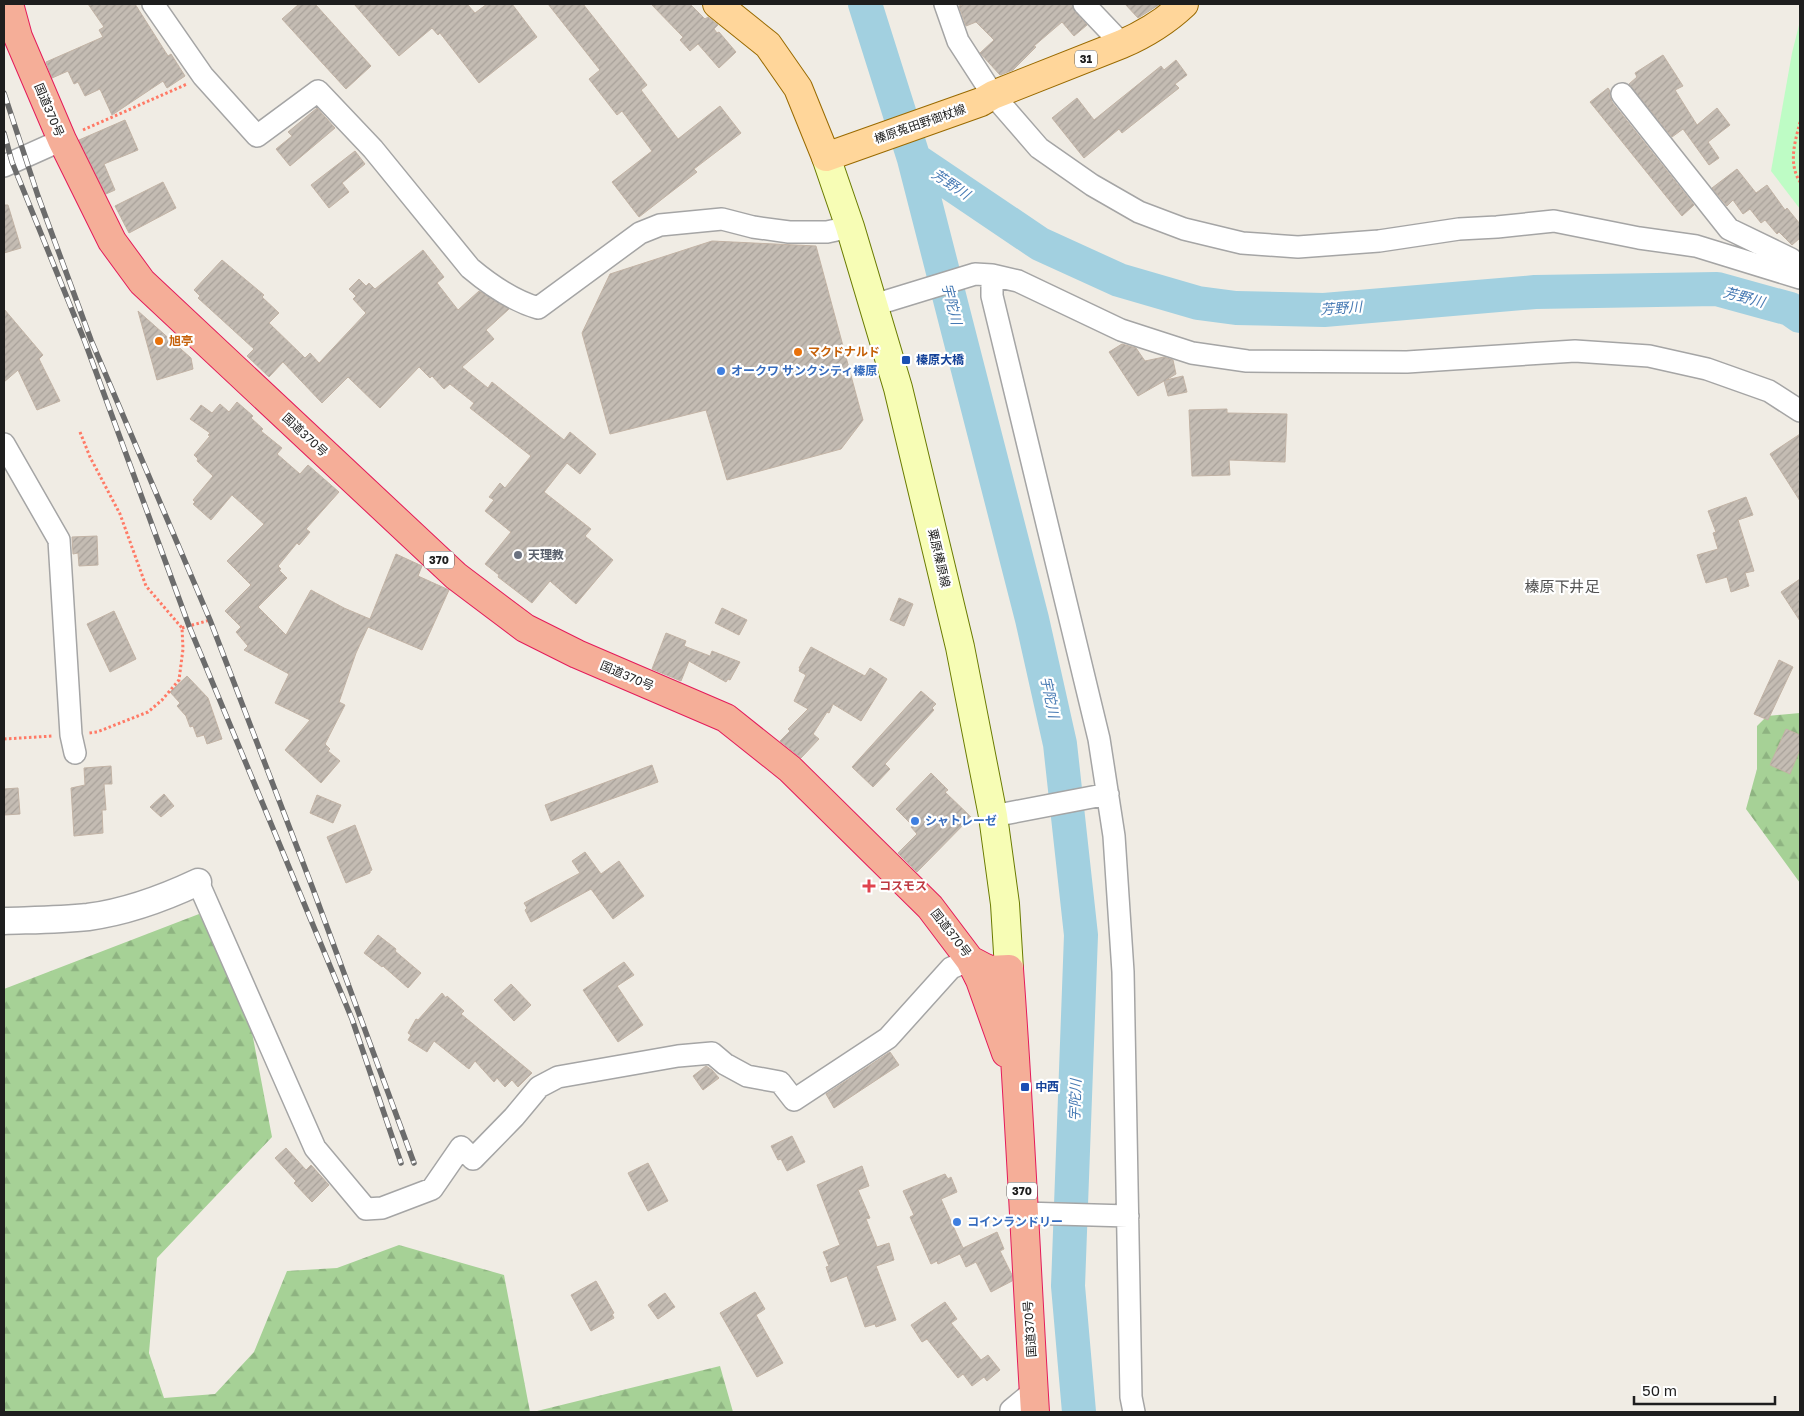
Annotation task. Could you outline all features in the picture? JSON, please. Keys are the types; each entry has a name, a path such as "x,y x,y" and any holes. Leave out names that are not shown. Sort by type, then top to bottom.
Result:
{"highway":[{"name":"国道370号","path":"9,4 18,37 62,140 112,242 142,282 456,576 526,628 577,654 726,718 790,769 930,907 970,960 988,970 1009,969 1018,1098 1030,1213 1034,1401"},
{"path":"970,960 1001,1036 1018,1098"}],"main road":[{"path":"717,4 768,46 798,88 837,153"},
{"name":"榛原菟田野御杖線","path":"837,153 987,99 1142,36 1184,4"},
{"name":"粟原榛原線","path":"837,153 850,227 898,388 960,647 993,816 1005,904 1009,969"}],"street":[{"path":"153,4 203,76 257,136 318,92 373,149 470,268 484,279 527,305 538,308 640,233 660,225 722,219 753,227 788,232 827,232 850,227"},
{"path":"945,4 958,41 987,99 1039,148 1092,185 1139,212 1184,229 1242,243 1307,246 1379,241 1458,229 1554,221 1639,238 1696,246 1800,278"},
{"path":"1084,4 1122,44"},
{"path":"1622,94 1729,229 1792,259 1800,273"},
{"path":"4,166 62,140"},
{"path":"983,274 992,296 1097,730 1105,795 1114,836 1123,972 1125,1216 1131,1397 1134,1412"},
{"path":"874,305 983,274 1018,281 1121,330 1192,353 1247,361 1377,362 1407,362 1575,352 1650,356 1707,369 1769,391 1800,411"},
{"path":"4,444 59,540 73,744"},
{"path":"993,816 1105,795"},
{"path":"4,921 90,916 127,909 173,894 198,882 314,1148 366,1209 382,1208 432,1189 461,1147 473,1159 514,1117 539,1087 558,1077 678,1056 712,1053 725,1064 747,1076 780,1082 794,1100 888,1038 951,968 970,960"},
{"path":"1030,1213 1125,1216"},
{"path":"1011,1412 1011,1410 1034,1401"}],"path":[{"path":"62,140 203,76"},
{"path":"1800,122 1794,145 1793,160 1800,182"},
{"path":"4,739 73,744 97,732 148,712 162,700 179,680 183,650 182,628 146,586 120,514 90,457 80,432"},
{"path":"182,628 210,620"}],"green space":[{"path":"1800,21 1800,209 1771,171 1792,53"},
{"path":"1800,713 1800,883 1746,809 1757,769 1757,726 1767,716"},
{"path":"199,914 222,955 251,1027 272,1137 157,1258 149,1353 164,1398 215,1394 254,1352 287,1271 337,1268 399,1245 504,1275 530,1412 4,1412 4,989"},
{"path":"720,1366 733,1412 533,1412"}],"building":[{"path":"88,4 135,4 168,56 171,54 185,76 167,88 163,81 112,115 100,89 85,96 78,82 74,84 68,71 52,78 46,62 103,37 99,30 104,27"},
{"path":"299,4 315,4 371,66 346,89 282,19"},
{"path":"354,4 467,4 475,13 487,4 512,4 537,37 479,83 440,33 438,35 432,28 399,56"},
{"path":"548,4 583,4 647,85 641,90 678,139 720,106 741,133 694,169 697,172 639,217 612,182 652,151 622,111 617,115 589,79 600,70"},
{"path":"651,4 690,4 705,19 708,17 718,25 714,29 717,33 719,32 736,52 719,68 698,44 690,51 680,40 683,37"},
{"path":"965,4 1072,4 1075,12 1087,25 1074,36 1062,22 1034,46 1036,47 1013,70 1000,75 980,53 994,40 976,22 966,26 959,6"},
{"path":"1125,4 1160,4 1138,18"},
{"path":"1663,55 1683,86 1675,90 1697,125 1717,108 1730,125 1708,142 1719,158 1709,165 1683,129 1672,137 1629,84 1637,77 1635,73"},
{"path":"1176,60 1187,75 1175,84 1179,88 1122,133 1119,129 1084,158 1052,118 1077,98 1094,120 1161,66 1164,70"},
{"path":"1608,88 1612,102 1694,205 1682,216 1590,102"},
{"path":"317,108 335,128 290,166 276,149 292,136 288,132"},
{"path":"125,120 138,150 104,164 115,190 106,194 79,140"},
{"path":"355,151 365,164 342,183 349,192 329,208 311,185"},
{"path":"1737,169 1756,193 1767,185 1785,210 1787,208 1800,224 1800,238 1792,245 1779,232 1777,234 1765,220 1761,223 1750,209 1743,214 1733,200 1727,206 1712,188"},
{"path":"163,182 176,208 129,233 115,206"},
{"path":"4,205 8,205 21,248 4,253"},
{"name":"オークワ サンクシティ榛原","path":"712,241 816,246 863,420 841,449 727,480 706,410 610,434 582,333 610,274"},
{"path":"423,250 444,277 437,283 458,310 479,291 509,309 486,330 494,339 462,367 488,388 492,382 564,440 570,432 596,454 580,474 567,463 544,492 591,529 585,536 613,560 576,604 550,581 532,603 498,577 499,575 485,564 511,532 485,511 494,500 489,497 500,483 505,488 531,456 470,408 474,403 450,384 444,389 432,376 430,378 419,367 380,408 348,377 322,403 283,362 269,377 247,356 254,349 198,298 200,296 194,290 222,260 264,295 262,297 279,313 269,323 305,358 310,353 319,363 366,313 353,299 356,296 349,289 359,279 366,286 369,283 375,289"},
{"path":"4,309 43,355 39,359 60,401 37,410 18,370 4,382"},
{"name":"旭亭","path":"138,311 191,358 193,369 157,380"},
{"path":"1122,344 1136,348 1145,361 1164,357 1173,360 1176,374 1166,380 1183,376 1187,392 1168,396 1164,381 1138,396 1109,352"},
{"path":"237,402 253,416 251,418 263,429 261,431 282,448 277,454 300,474 308,465 339,492 306,529 310,532 299,545 297,543 278,566 281,569 279,570 287,578 258,607 286,635 311,590 344,608 370,619 396,554 422,566 418,576 449,590 422,650 368,627 356,653 339,702 345,705 325,744 330,749 328,751 340,761 321,783 285,750 310,720 275,703 289,674 244,650 248,646 236,632 241,627 225,611 251,585 227,561 264,524 232,495 211,520 193,504 195,502 193,500 213,476 197,461 198,459 194,455 210,436 208,435 210,433 190,419 201,405 212,413 220,404 229,412"},
{"path":"1227,409 1227,413 1287,414 1285,462 1229,460 1230,475 1192,476 1189,410"},
{"path":"1800,434 1800,501 1770,454"},
{"path":"1746,497 1753,515 1738,520 1754,571 1745,573 1749,586 1731,592 1727,577 1706,583 1697,555 1718,549 1713,533 1716,532 1708,511"},
{"path":"97,536 98,565 79,566 78,553 73,554 72,537"},
{"path":"1800,579 1800,621 1781,592"},
{"path":"899,598 913,604 904,626 890,620"},
{"path":"722,608 747,620 739,635 715,623"},
{"path":"114,611 136,659 110,672 87,624"},
{"path":"666,633 686,641 684,646 710,656 712,651 740,662 730,680 728,679 726,682 689,661 681,681 652,669"},
{"path":"811,647 865,676 870,668 887,679 861,721 833,704 829,713 827,712 813,734 819,739 801,758 780,741 790,731 788,729 808,709 794,701 806,675 799,671 799,668"},
{"path":"1779,660 1793,667 1768,720 1754,714"},
{"path":"187,676 208,698 222,739 207,744 204,735 197,737 193,726 190,727 186,716 177,706 180,703 170,692"},
{"path":"921,691 936,704 932,708 934,710 885,764 890,769 873,787 852,767"},
{"path":"1786,729 1800,735 1800,749 1790,774 1770,765"},
{"path":"652,765 658,782 551,821 545,805"},
{"path":"111,766 112,784 104,784 106,810 102,810 103,833 74,836 71,788 85,785 84,768"},
{"path":"931,773 948,790 945,792 971,817 917,872 898,853 917,834 911,827 913,826 896,809"},
{"path":"18,788 20,814 4,815 4,789"},
{"path":"164,794 174,806 161,817 150,807"},
{"path":"317,795 341,805 333,823 310,813"},
{"path":"355,825 372,870 370,873 346,883 327,837"},
{"path":"585,852 601,874 619,861 644,896 613,919 591,889 531,922 524,903 580,873 572,861"},
{"path":"378,935 421,973 408,988 383,966 364,953"},
{"path":"624,962 634,975 617,986 643,1025 618,1042 583,990"},
{"path":"511,984 531,1005 514,1021 494,1000"},
{"path":"442,993 464,1011 461,1014 532,1073 518,1087 512,1080 505,1087 497,1078 494,1082 475,1061 469,1069 434,1041 427,1052 408,1040 411,1035 408,1033 416,1019 418,1020"},
{"path":"890,1052 899,1065 834,1108 826,1094"},
{"path":"706,1066 719,1078 703,1090 693,1076"},
{"path":"792,1136 805,1162 787,1171 781,1159 778,1160 771,1146"},
{"path":"286,1148 306,1170 311,1165 329,1185 312,1202 294,1183 296,1181 275,1158"},
{"path":"648,1163 668,1201 648,1211 628,1173"},
{"path":"862,1166 869,1186 858,1190 870,1218 866,1219 877,1247 889,1243 894,1260 876,1266 896,1320 876,1327 875,1324 865,1327 847,1276 831,1282 826,1267 829,1266 823,1252 840,1245 817,1185"},
{"path":"945,1174 948,1179 951,1177 957,1192 941,1199 963,1248 997,1232 1004,1249 1000,1251 1012,1275 1012,1281 991,1292 976,1262 966,1267 960,1254 938,1264 937,1261 931,1264 910,1217 914,1215 903,1191"},
{"path":"596,1281 614,1313 612,1314 614,1318 591,1331 571,1295"},
{"path":"755,1292 765,1309 756,1315 783,1363 757,1377 720,1313"},
{"path":"665,1293 675,1307 658,1319 648,1305"},
{"path":"945,1302 957,1319 951,1323 981,1360 988,1355 1000,1370 987,1381 984,1377 972,1386 963,1374 958,1378 927,1339 922,1342 911,1325"}],"waterway":[{"name":"宇陀川","path":"865,4 914,159 1032,619 1060,744 1081,935 1068,1286 1079,1412"},
{"name":"芳野川","path":"914,159 1040,244 1119,280 1198,303 1236,308 1324,310 1535,292 1717,289 1790,309 1800,316"}],"railway":[{"path":"4,93 38,196 91,340 210,620 313,889 414,1163"},
{"path":"4,133 12,162 85,342 189,626 352,1019 401,1163"}],"place":[{"name":"旭亭","path":"159,341"},
{"name":"マクドナルド","path":"798,352"},
{"name":"榛原大橋","path":"906,360"},
{"name":"オークワ サンクシティ榛原","path":"721,371"},
{"name":"天理教","path":"518,555"},
{"name":"シャトレーゼ","path":"915,821"},
{"name":"コスモス","path":"869,886"},
{"name":"中西","path":"1025,1087"},
{"name":"コインランドリー","path":"957,1222"}],"district":[{"name":"榛原下井足","path":"1562,587"}]}
